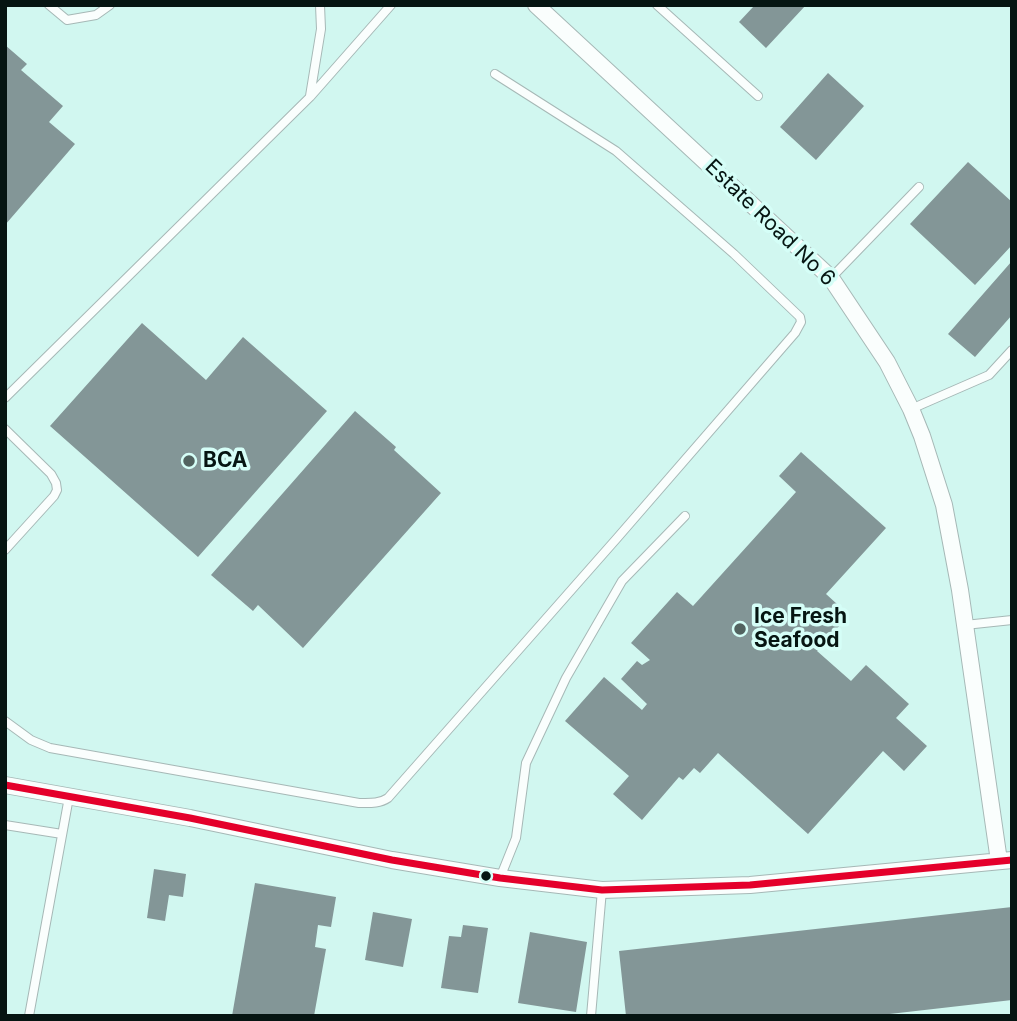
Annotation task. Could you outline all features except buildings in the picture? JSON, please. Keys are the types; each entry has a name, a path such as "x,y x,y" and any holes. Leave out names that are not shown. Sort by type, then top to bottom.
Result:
{"street":[{"name":"Estate Road No 6","path":"536,5 831,278 887,362 922,436 944,505 1005,860"},
{"path":"5,785 203,821 392,860 500,878 602,890 750,884 1005,860"}],"lane":[{"path":"49,5 67,20 96,15 110,5"},
{"path":"310,97 321,29 320,5"},
{"path":"5,398 310,97 391,5"},
{"path":"657,5 758,96"},
{"path":"5,721 31,740 50,748 359,803 383,801 618,537 794,333 801,322 800,317 734,254 616,151 495,74"},
{"path":"831,278 919,187"},
{"path":"911,410 989,375 1012,350"},
{"path":"5,429 51,474 57,490 5,550"},
{"path":"500,878 516,838 526,764 566,678 622,581 685,516"},
{"path":"965,625 1012,620"},
{"path":"29,1016 69,797"},
{"path":"5,825 62,834"},
{"path":"591,1016 602,890"}],"shaded area":[{"path":"5,5 1012,5 1012,1016 5,1016"}],"transit line":[{"path":"5,785 190,818 392,860 500,878 602,890 750,885 1012,860"}],"place":[{"name":"BCA","path":"189,461"},
{"name":"Ice Fresh Seafood","path":"740,629"}]}
